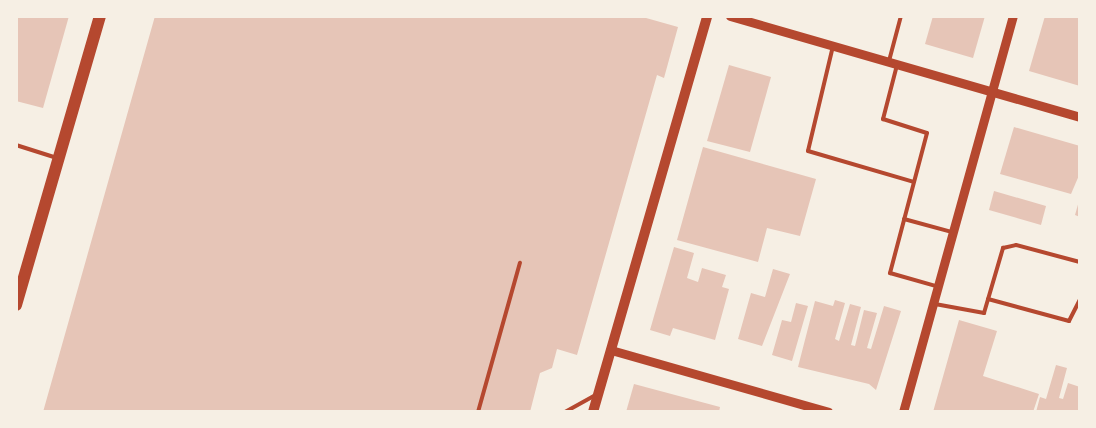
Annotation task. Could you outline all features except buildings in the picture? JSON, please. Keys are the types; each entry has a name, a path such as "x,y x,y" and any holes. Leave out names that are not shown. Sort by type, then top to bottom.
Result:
{"main road":[{"path":"16,305 100,16"},
{"path":"593,412 707,16"}],"street":[{"path":"730,16 1080,117"},
{"path":"904,412 931,303 1013,16"},
{"path":"611,350 828,412"}],"lane":[{"path":"901,16 883,119 927,132 890,273 936,286"},
{"path":"833,45 808,151 914,182"},
{"path":"16,145 59,158"},
{"path":"904,219 952,232"},
{"path":"931,303 984,313 1003,248 1016,245 1080,262"},
{"path":"478,412 520,263"},
{"path":"988,299 1069,321 1080,300"},
{"path":"565,412 598,394"}]}
